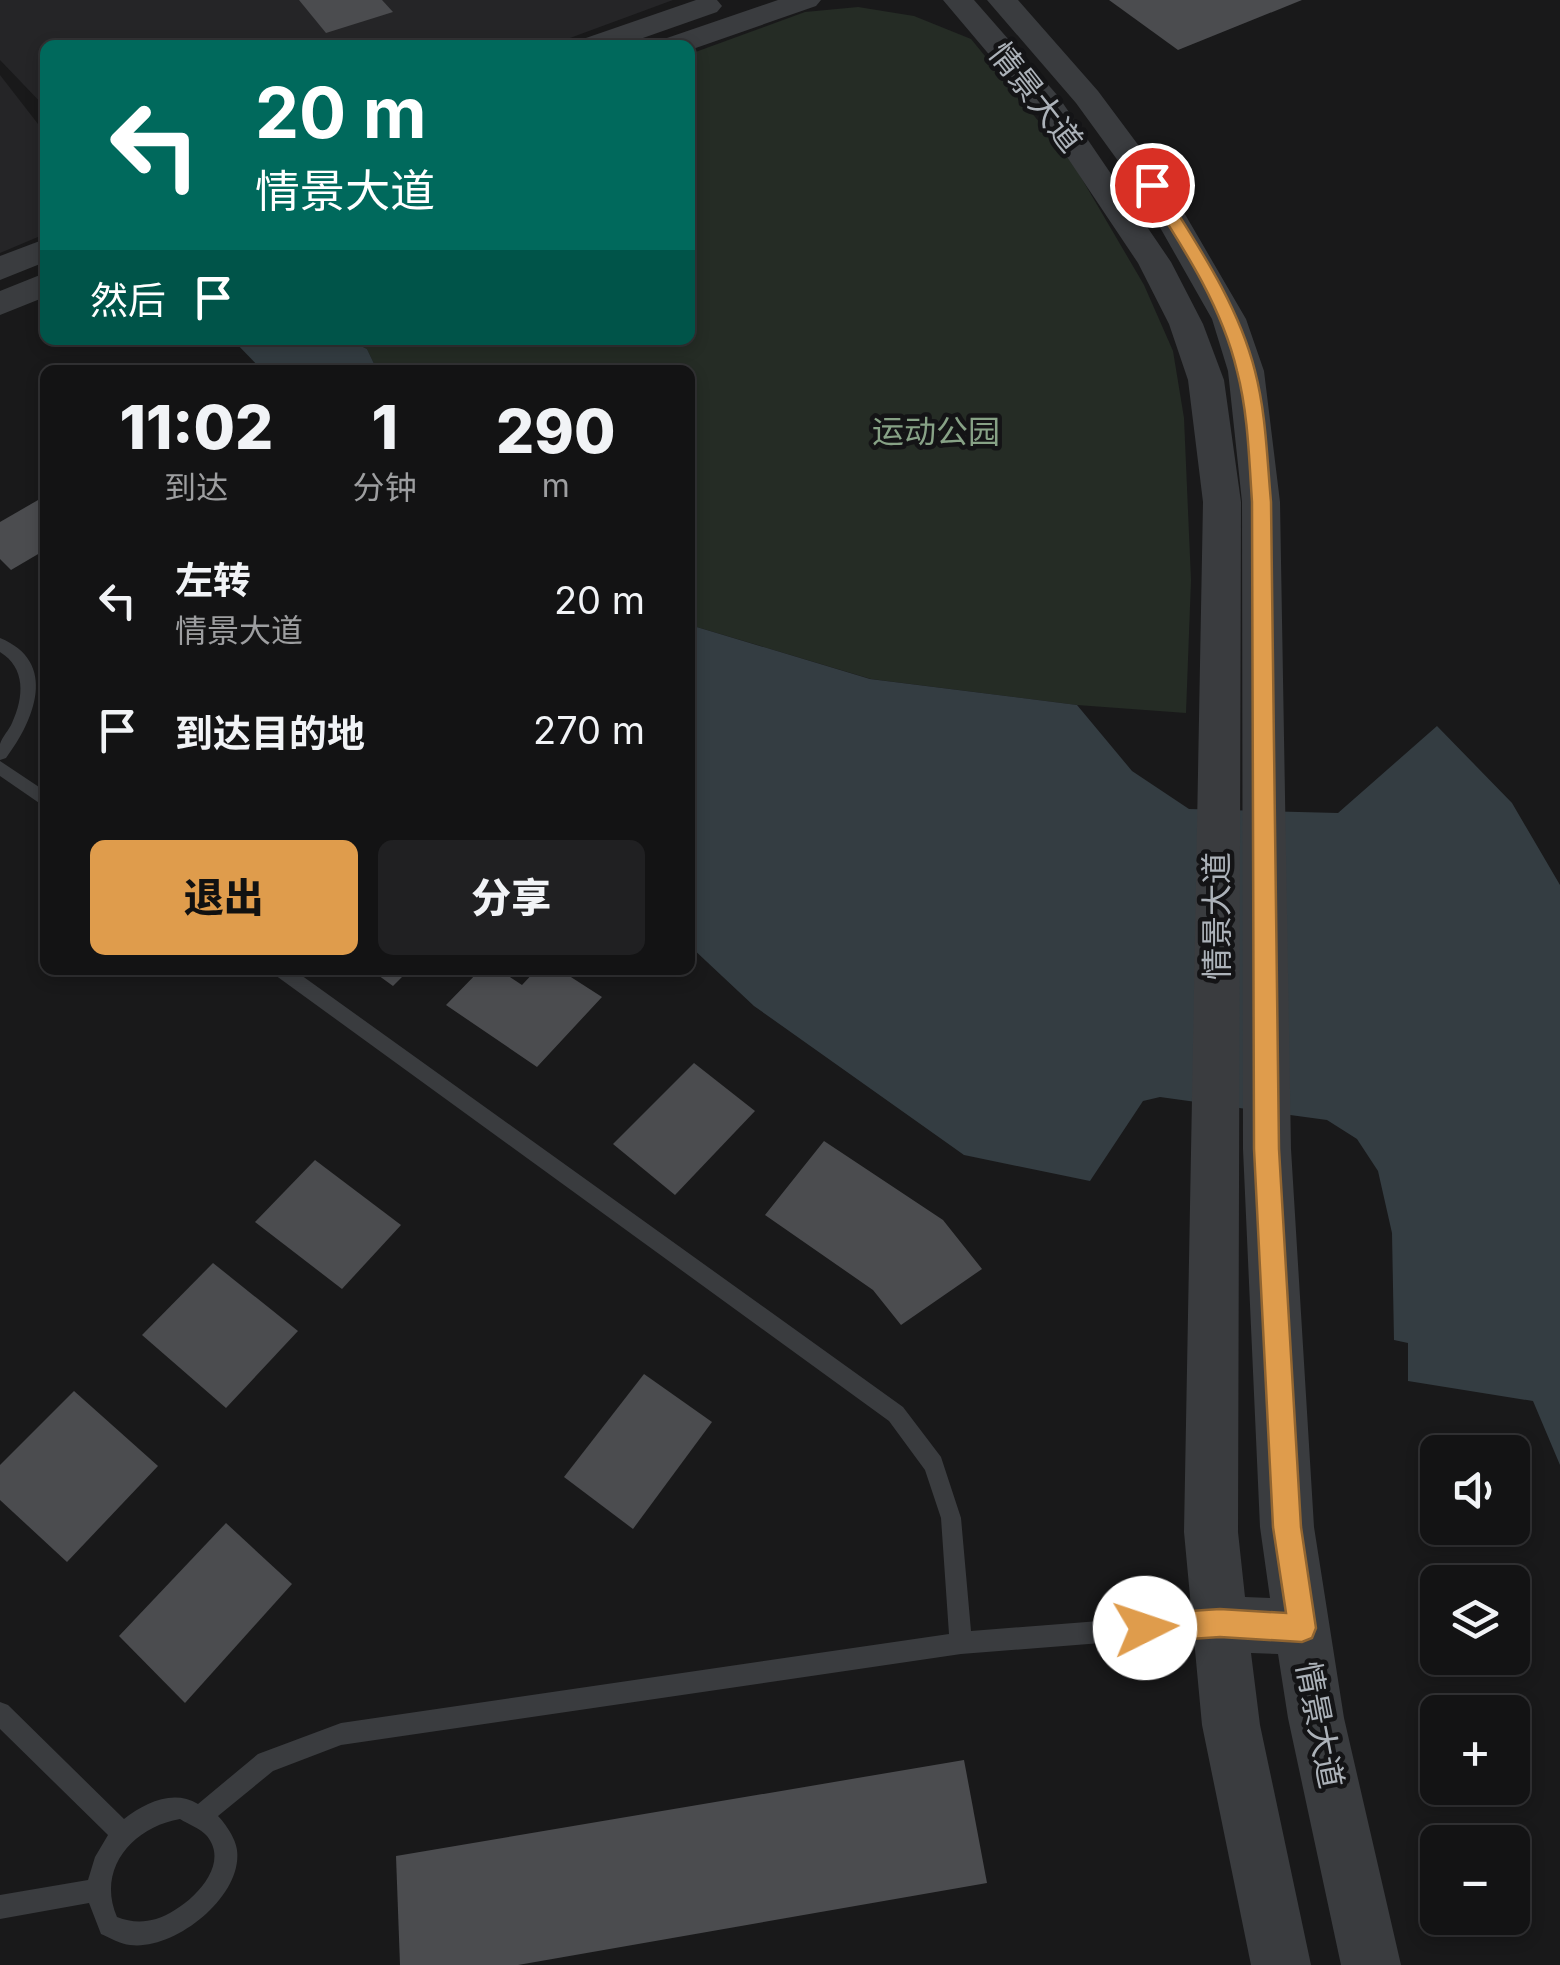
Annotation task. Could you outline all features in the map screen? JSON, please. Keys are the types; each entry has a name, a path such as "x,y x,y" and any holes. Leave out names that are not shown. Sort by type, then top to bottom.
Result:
{"street":[{"path":"608,40 723,0"},
{"path":"690,40 806,0"},
{"name":"情景大道","path":"958,0 1047,103 1154,262 1186,324 1206,380 1222,502 1211,1532 1231,1724 1280,1965"},
{"name":"情景大道","path":"1002,0 1087,97 1152,185 1229,319 1246,371 1261,502 1266,1149 1287,1527 1316,1718 1371,1965"},
{"path":"0,269 40,251"},
{"path":"0,304 40,286"},
{"path":"1186,324 1229,319"},
{"path":"1220,1623 1302,1628"}],"lane":[{"path":"0,644 8,647 26,671 30,700 19,732 0,754"},
{"path":"0,767 40,796"},
{"path":"288,975 896,1414 934,1464 951,1518 962,1643"},
{"path":"202,1815 266,1762 341,1734 962,1643 1220,1623"},
{"path":"0,1714 122,1832"},
{"path":"182,1807 202,1815 219,1834 226,1860 222,1891 206,1920 183,1940 155,1950 134,1946 114,1934 102,1915 98,1890 105,1860 122,1832 141,1816 162,1808 182,1807"},
{"path":"0,1907 98,1890"}],"shaded area":[{"path":"0,0 673,0 565,40 40,40 40,102 0,60"},
{"path":"0,75 40,127 40,236 0,253"},
{"path":"238,345 359,345 367,349 375,365 257,365"},
{"path":"695,626 870,679 1077,705 1132,771 1189,809 1338,813 1437,726 1512,803 1560,885 1560,1465 1533,1401 1408,1381 1408,1343 1394,1340 1392,1233 1378,1171 1357,1139 1327,1120 1160,1097 1143,1101 1090,1181 964,1155 754,1006 695,951"}],"green space":[{"name":"运动公园","path":"858,7 914,16 971,39 1072,162 1144,285 1173,351 1184,418 1191,580 1186,713 1077,705 871,679 695,626 695,365 375,365 367,349 359,345 695,345 695,52 805,12"}],"building":[{"path":"299,0 382,0 393,12 326,33"},
{"path":"1109,0 1302,0 1178,50"},
{"path":"40,499 40,553 11,570 0,559 0,522"},
{"path":"378,975 404,975 393,986"},
{"path":"475,975 507,975 522,985 531,975 568,975 602,997 537,1067 446,1005"},
{"path":"694,1063 755,1111 675,1195 613,1144"},
{"path":"824,1141 943,1220 982,1269 901,1325 873,1290 765,1215"},
{"path":"315,1160 401,1225 342,1289 255,1222"},
{"path":"213,1263 298,1331 226,1408 142,1335"},
{"path":"644,1374 712,1422 633,1529 564,1477"},
{"path":"74,1391 158,1466 67,1562 0,1500 0,1465"},
{"path":"226,1523 292,1584 185,1703 119,1636"},
{"path":"964,1760 987,1883 518,1965 400,1965 396,1856"}],"route":[{"path":"1145,1628 1220,1623 1302,1628 1287,1527 1266,1149 1261,502 1255,427 1246,371 1229,319 1152,185"}]}
